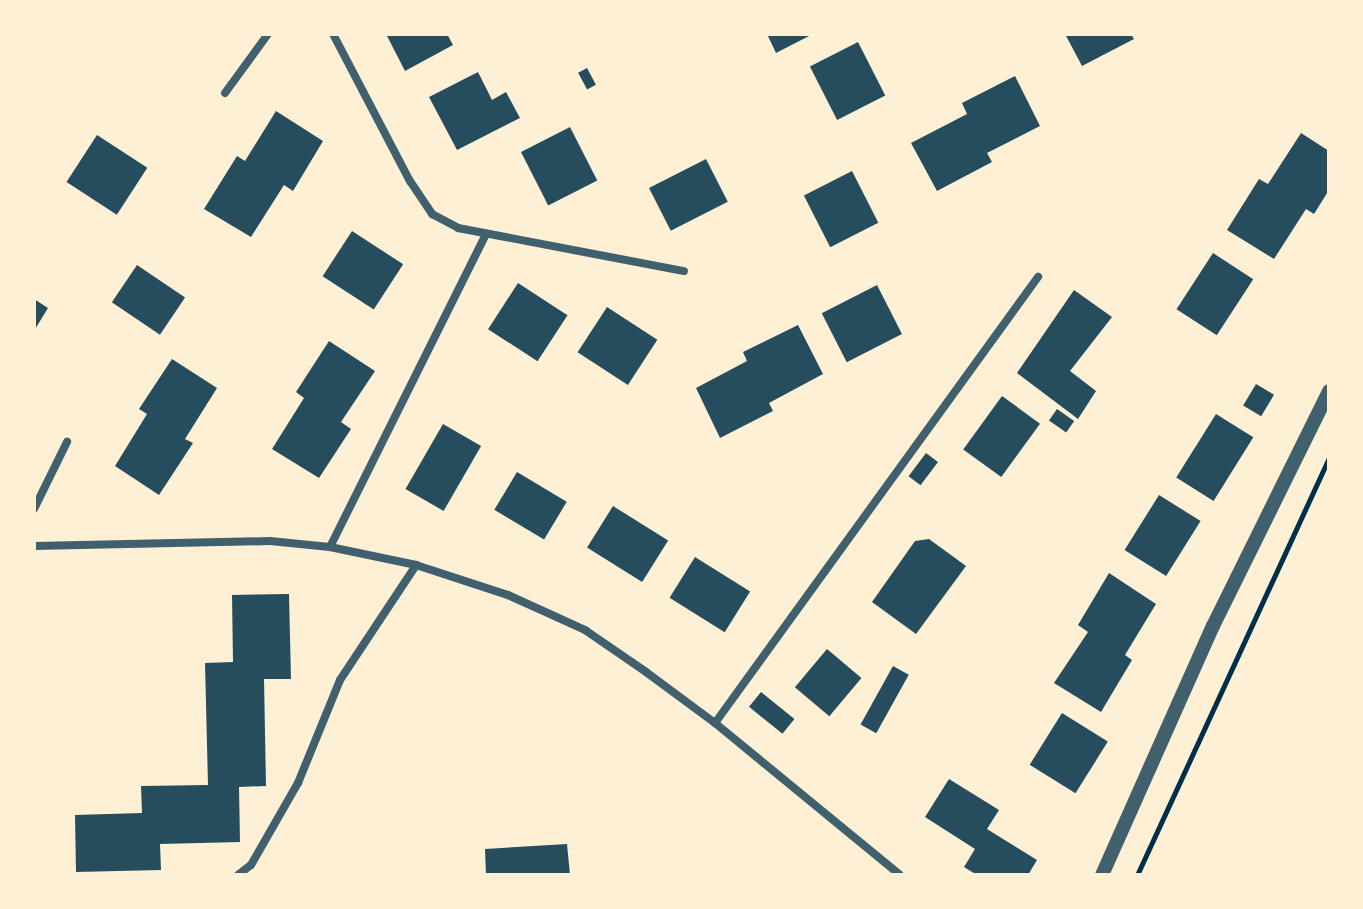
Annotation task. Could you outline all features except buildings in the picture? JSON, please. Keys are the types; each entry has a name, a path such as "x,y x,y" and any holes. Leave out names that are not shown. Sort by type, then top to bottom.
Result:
{"street":[{"path":"225,93 268,34"},
{"path":"333,34 410,181 432,214 458,228 684,271"},
{"path":"330,547 486,234"},
{"path":"715,723 1038,277"},
{"path":"1102,875 1213,626 1329,391"},
{"path":"34,509 67,442"},
{"path":"34,546 270,541 330,547 416,565 508,595 585,630 715,723 883,857 900,875"},
{"path":"238,875 251,865 298,783 340,680 416,565"}],"path":[{"path":"1137,875 1329,458"},
{"path":"1320,480 1329,481"}]}
